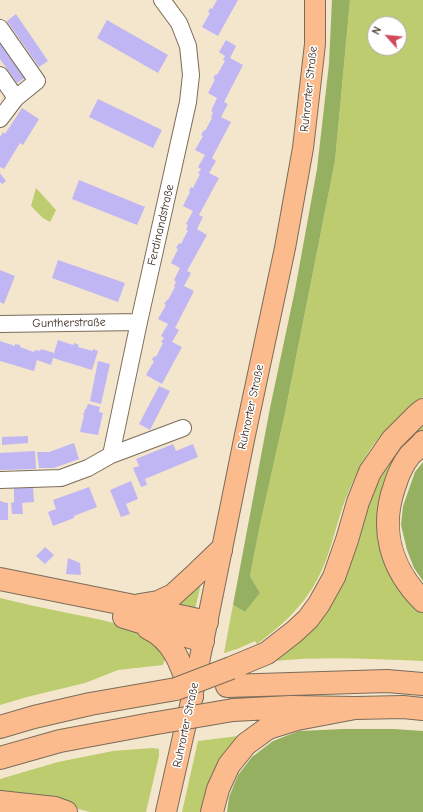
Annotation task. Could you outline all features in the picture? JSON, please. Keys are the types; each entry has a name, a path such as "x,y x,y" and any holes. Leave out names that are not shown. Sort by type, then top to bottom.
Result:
{"highway":[{"path":"0,727 34,717 90,704 175,692 229,677 267,653 308,619 319,604 334,578 358,502 370,472 392,440 423,410"},
{"path":"423,442 409,456 399,474 390,496 388,522 391,549 401,574 413,591 423,601"},
{"path":"0,588 127,610 158,602 173,595 221,550"},
{"path":"0,579 127,610 205,632"},
{"path":"127,610 163,638 174,652 181,664 175,692"},
{"path":"229,677 387,681 423,684"},
{"path":"0,758 60,741 233,710 291,707 403,707 423,709"},
{"path":"212,812 218,789 229,765 246,744 268,728 297,719 355,708"},
{"path":"0,802 55,808 66,812"}],"main road":[{"name":"Ruhrorter Straße","path":"166,812 175,692 205,632 285,248 303,148 315,44 315,0"}],"street":[{"name":"Ferdinandstraße","path":"111,455 188,102 191,75 188,46 179,23 162,0"},
{"path":"0,28 37,81 16,98 0,119"},
{"path":"0,75 16,98"},
{"name":"Guntherstraße","path":"0,324 139,322"},
{"path":"0,480 61,478 88,468 111,455 183,428"}],"green space":[{"path":"332,0 350,0 335,161 285,413 250,576 260,593 245,612 233,605 270,408 295,290 317,169 329,64"},
{"path":"350,0 423,0 423,397 395,420 367,454 347,496 322,571 305,599 283,623 257,644 255,641 224,653 233,605 245,612 260,593 250,576 285,413 335,161"},
{"path":"36,188 56,210 50,222 43,218 31,206"},
{"path":"423,417 423,435 384,502 423,608 423,661 330,658 274,661 292,647 374,481"},
{"path":"423,462 423,581 414,568 407,550 401,525 403,506 415,472"},
{"path":"201,584 195,609 175,605"},
{"path":"0,598 127,627 139,632 159,647 166,657 163,665 118,670 85,683 0,705"},
{"path":"394,729 423,731 423,812 227,812 229,797 238,775 252,757 273,741 299,731"},
{"path":"238,736 243,739 206,812 182,812 198,741"},
{"path":"152,748 159,749 159,756 146,812 90,812 56,803 0,797 0,779 58,762 113,751"}],"building":[{"path":"217,0 238,0 218,36 202,27 210,13 208,12 210,8 212,9"},
{"path":"16,14 48,61 39,67 7,21"},
{"path":"107,20 168,55 158,73 97,38"},
{"path":"0,39 26,77 17,83 0,59"},
{"path":"226,40 236,46 230,58 243,65 224,102 228,104 221,117 231,122 212,158 216,161 209,173 219,178 199,215 203,217 197,229 207,235 187,271 191,273 184,286 194,291 175,328 179,330 172,342 182,347 162,384 146,375 154,361 152,360 154,356 156,357 163,343 161,342 164,338 161,336 168,324 158,319 166,305 164,304 175,287 176,282 174,280 180,268 171,263 178,249 176,248 179,243 181,244 188,230 186,230 188,225 186,224 193,211 183,206 191,187 193,188 200,174 198,173 201,169 198,167 205,155 195,150 203,136 201,135 212,118 213,112 211,111 217,98 208,93 215,79 213,78 216,74 217,75 225,61 223,60 225,56 219,52"},
{"path":"98,99 162,130 153,148 89,117"},
{"path":"22,108 39,119 23,145 20,143 4,169 0,167 0,137 3,132 5,134"},
{"path":"0,173 6,181 2,184 0,182"},
{"path":"79,180 145,207 137,225 72,199"},
{"path":"58,260 125,283 118,302 52,278"},
{"path":"0,270 15,276 4,304 0,302"},
{"path":"58,340 73,345 74,343 79,345 78,347 98,351 92,370 53,358 51,365 37,360 34,371 0,361 0,341 15,346 15,344 20,345 20,347 34,352 35,350 40,351 41,349 54,353"},
{"path":"98,361 110,364 101,404 90,401"},
{"path":"159,386 170,391 150,430 139,424"},
{"path":"88,404 100,407 99,412 103,413 98,435 80,432 84,415 83,413 84,414"},
{"path":"28,436 28,443 2,445 2,437"},
{"path":"74,443 79,459 54,468 39,468 37,452 49,452"},
{"path":"173,444 176,451 193,444 198,457 145,479 147,485 141,487 133,468 139,466 136,459"},
{"path":"35,451 36,469 0,470 0,453"},
{"path":"131,481 138,499 126,504 130,514 121,517 110,490"},
{"path":"33,487 34,502 22,503 23,514 12,514 11,503 14,502 14,488"},
{"path":"89,487 97,507 53,526 48,512 56,509 53,500"},
{"path":"0,501 8,503 8,520 0,520"},
{"path":"45,547 54,555 45,564 36,556"},
{"path":"68,558 80,563 81,575 66,574"}]}
